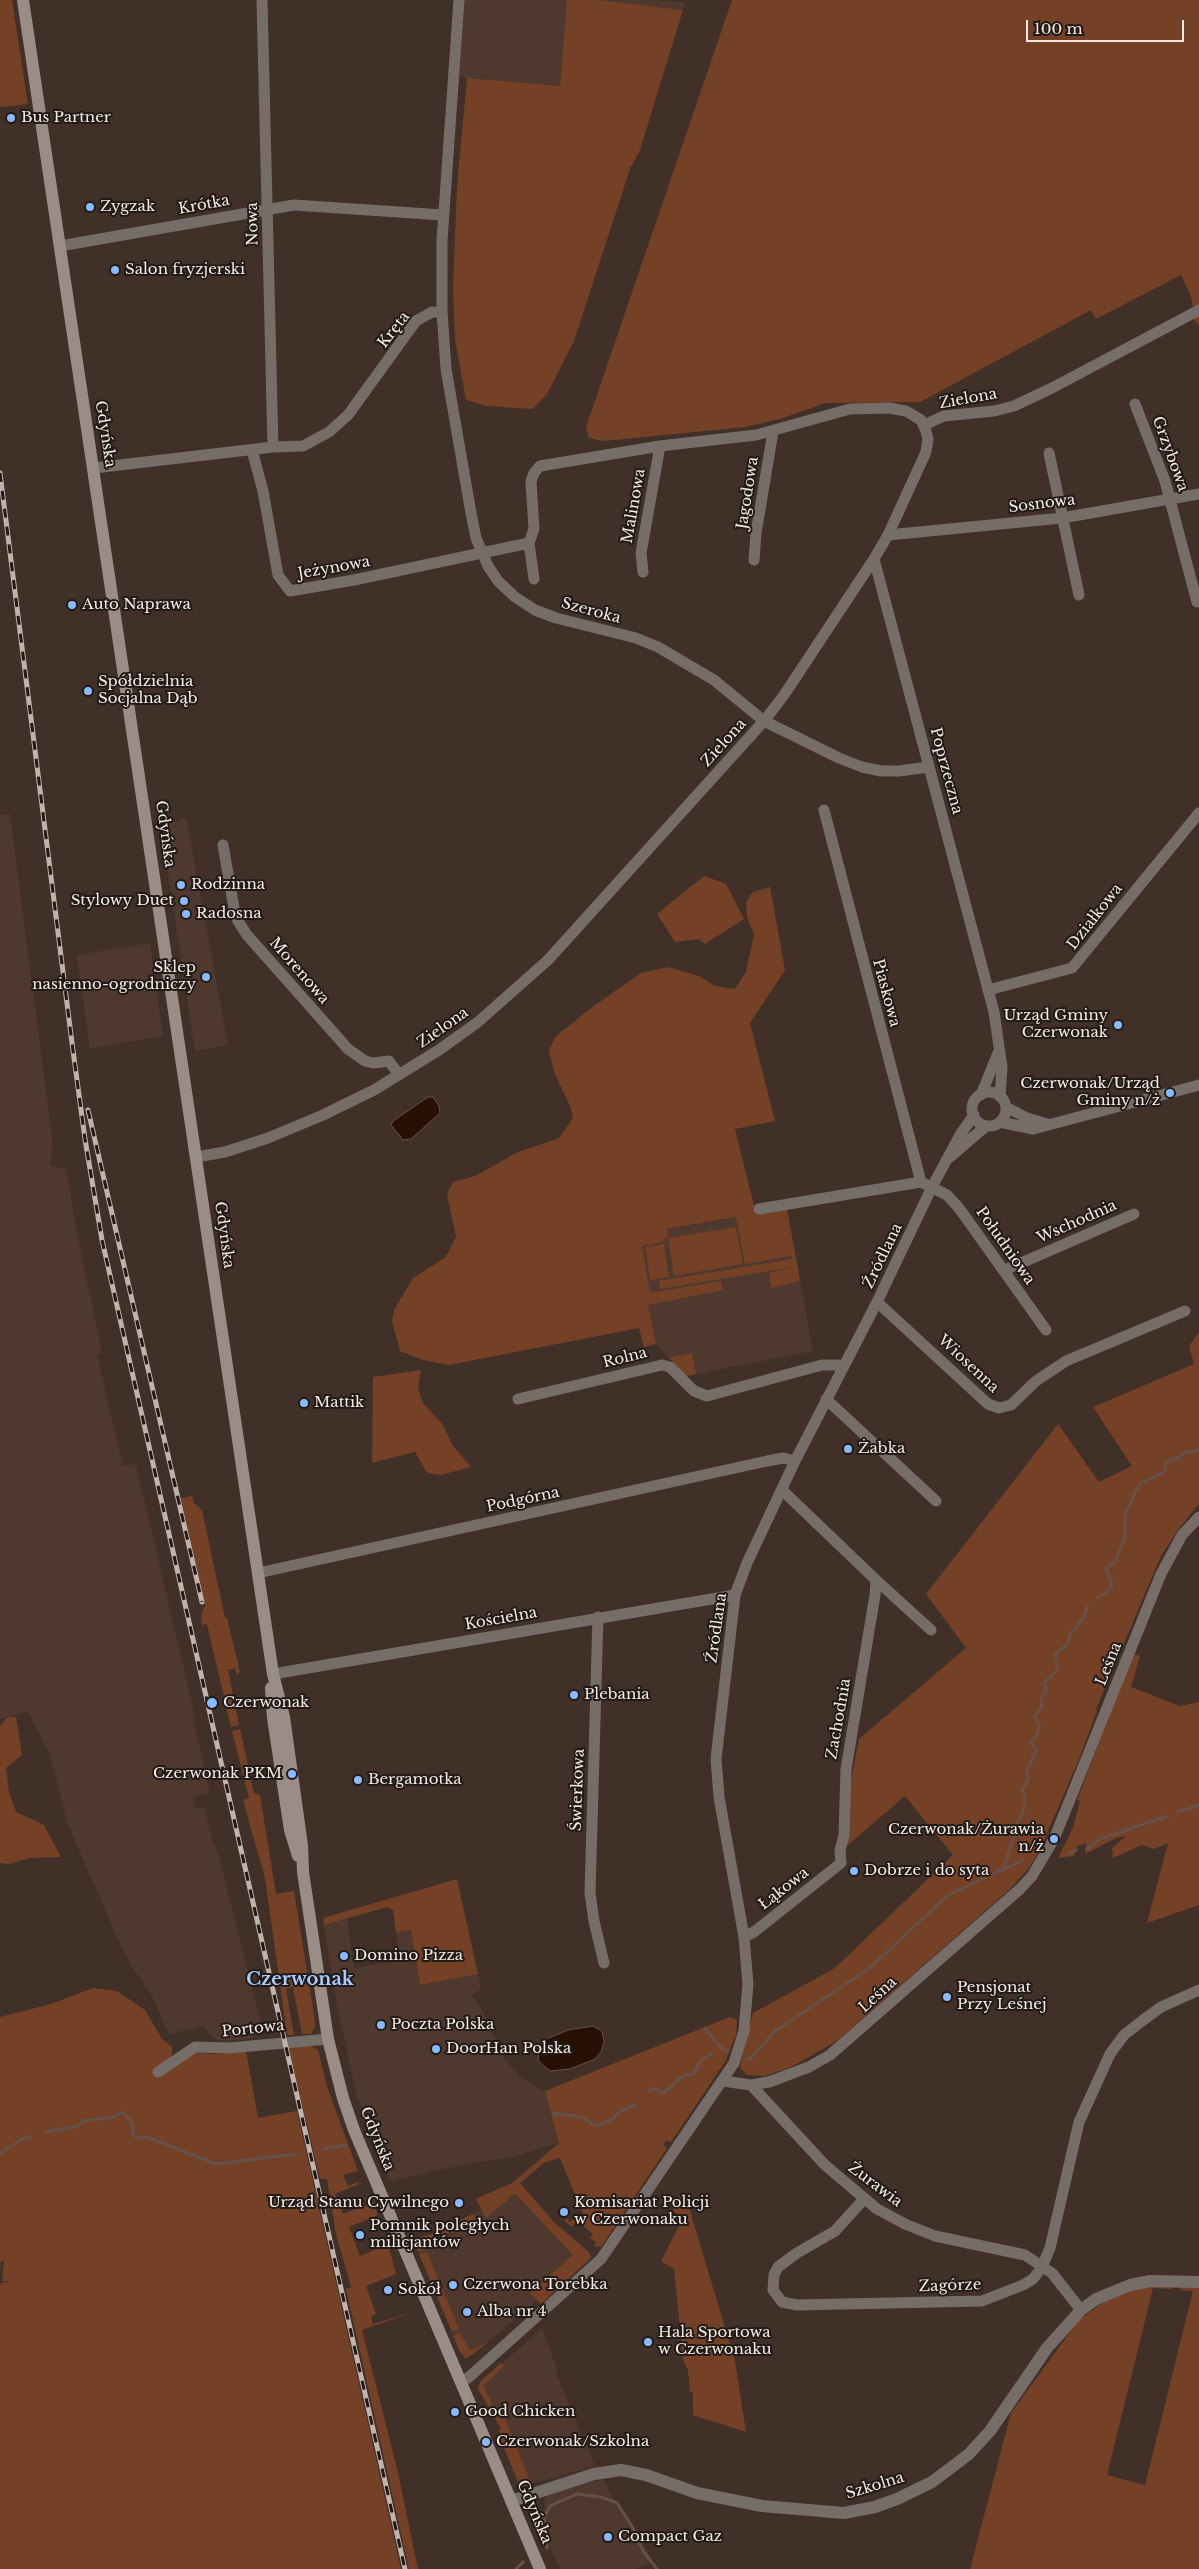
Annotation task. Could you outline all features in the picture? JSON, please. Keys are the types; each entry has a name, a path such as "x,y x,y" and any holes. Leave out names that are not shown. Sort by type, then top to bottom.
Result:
{"main road":[{"name":"Gdyńska","path":"23,0 273,1674 284,1716 302,1845 303,1872 328,2039 343,2098 354,2130 540,2569"}],"street":[{"name":"Nowa","path":"262,0 273,447"},
{"path":"442,312 440,259 459,0"},
{"name":"Krótka","path":"60,246 294,205 443,215"},
{"name":"Zielona","path":"196,1157 225,1152 297,1126 348,1104 399,1075 478,1022 527,980 764,721 808,660 888,535 926,452 928,440 924,425 944,416 994,411 1014,406 1052,388 1199,310"},
{"name":"Kręta","path":"94,468 273,447 304,446 329,432 348,415 416,321 432,312 442,312"},
{"name":"Szeroka","path":"442,312 446,369 471,513 482,554 498,581 515,597 535,610 556,618 636,638 658,646 714,680 764,721 862,767 888,771 929,767"},
{"name":"Grzybowa","path":"1135,404 1170,499 1197,602"},
{"path":"534,578 529,543 534,529 532,481 534,473 540,466 660,446 773,432 836,411 870,408 906,411 924,425"},
{"name":"Jagodowa","path":"754,560 756,533 773,432"},
{"name":"Malinowa","path":"643,572 641,552 660,446"},
{"name":"Jeżynowa","path":"252,450 263,491 278,575 290,591 482,554 529,543"},
{"path":"1049,453 1062,518 1066,526 1079,595"},
{"name":"Sosnowa","path":"888,535 1062,518 1199,494"},
{"name":"Poprzeczna","path":"874,559 988,990"},
{"name":"Piaskowa","path":"824,810 926,1185"},
{"name":"Działkowa","path":"988,990 1072,968 1199,813"},
{"name":"Morenowa","path":"224,845 234,908 238,921 247,935 348,1049 365,1062 389,1061 399,1075"},
{"path":"988,990 997,1030 998,1053 1002,1068 1005,1115 1000,1122"},
{"path":"998,1053 981,1095 974,1104 974,1115 978,1122 986,1126 1000,1122 1033,1129 1199,1085"},
{"path":"981,1095 991,1093 1027,1118 1047,1124"},
{"name":"Źródlana","path":"947,1160 960,1135 974,1115"},
{"name":"Źródlana","path":"723,2081 741,2043 747,2012 748,1984 744,1937 716,1777 719,1729 735,1595 747,1563 795,1461 877,1302 926,1185 947,1160 986,1126"},
{"path":"759,1209 926,1185"},
{"name":"Południowa","path":"926,1185 948,1195 959,1208 1046,1330"},
{"name":"Wschodnia","path":"1005,1270 1134,1214"},
{"name":"Wiosenna","path":"877,1302 993,1407 999,1408 1011,1405 1036,1381 1066,1361 1185,1311"},
{"name":"Rolna","path":"518,1399 662,1365 670,1367 694,1391 707,1396 822,1365 844,1365"},
{"path":"826,1399 936,1501"},
{"name":"Podgórna","path":"258,1573 767,1461 783,1458 795,1461"},
{"path":"782,1490 931,1630"},
{"name":"Leśna","path":"723,2081 751,2085 788,2076 830,2056 1020,1889 1039,1867 1054,1839 1070,1801 1161,1574 1182,1535 1199,1517"},
{"name":"Zachodnia","path":"842,1862 840,1850 844,1836 846,1769 874,1605 876,1580"},
{"name":"Kościelna","path":"273,1674 735,1595"},
{"name":"Świerkowa","path":"598,1617 590,1893 594,1921 604,1963"},
{"name":"Łąkowa","path":"744,1937 754,1932 842,1862"},
{"name":"Zagórze","path":"864,2199 835,2231 796,2253 778,2267 774,2275 773,2290 782,2302 797,2305 989,2300 1033,2279 1042,2267 1050,2248 1079,2122 1110,2054 1124,2035 1142,2021 1162,2007 1199,1990"},
{"name":"Portowa","path":"158,2072 195,2047 229,2048 285,2041 328,2039"},
{"path":"460,2381 468,2378 602,2259 723,2081"},
{"name":"Żurawia","path":"751,2085 825,2165 864,2199 889,2216 919,2230 950,2240 1016,2252 1042,2267 1060,2282 1081,2310"},
{"name":"Szkolna","path":"512,2501 594,2474 621,2470 712,2496 801,2511 853,2512 897,2500 932,2482 969,2454 990,2431 1047,2348 1081,2310 1096,2299 1130,2285 1166,2280 1199,2282"}],"shaded area":[{"path":"0,0 12,0 28,104 0,107"},
{"path":"464,0 567,0 560,86 457,77"},
{"path":"567,0 597,0 683,10 640,150 630,169 574,341 547,394 533,409 486,406 466,400 455,339 453,288 457,186 467,78 560,86"},
{"path":"597,0 646,0 685,2 683,10"},
{"path":"732,0 1199,0 1199,325 1195,321 1191,296 1181,275 1096,319 1091,310 920,402 825,403 780,419 745,427 604,441 589,438 586,427"},
{"path":"10,814 53,1145 50,1166 66,1169 102,1353 97,1355 123,1466 136,1464 195,1717 193,1718 210,1793 193,1797 196,1809 204,1807 213,1843 217,1850 260,2019 256,2036 248,2039 220,2041 212,2037 203,2026 169,2034 151,1994 134,1970 121,1946 68,1825 50,1754 28,1712 0,1719 0,815"},
{"path":"186,817 228,1045 195,1051 161,826"},
{"path":"704,876 726,884 744,919 705,944 699,939 675,942 657,914"},
{"path":"770,887 785,970 750,1023 775,1121 735,1129 756,1214 787,1209 800,1281 771,1288 769,1273 793,1267 660,1289 659,1281 792,1259 791,1256 745,1264 736,1217 667,1229 668,1238 663,1239 663,1242 642,1246 650,1293 721,1281 723,1290 648,1305 656,1344 644,1347 639,1328 449,1365 423,1360 400,1351 392,1321 394,1310 413,1278 446,1257 456,1237 447,1194 453,1182 475,1176 516,1153 559,1138 573,1118 570,1106 554,1072 549,1051 555,1037 591,1008 641,973 668,967 699,976 715,986 735,989 746,972 754,934 747,917 746,902 753,892"},
{"path":"150,943 163,1036 90,1049 77,955"},
{"path":"428,1097 433,1097 439,1106 440,1113 411,1139 403,1140 391,1125 393,1121"},
{"path":"787,1209 813,1351 686,1376 656,1344 633,1235"},
{"path":"736,1227 743,1264 674,1276 668,1238"},
{"path":"664,1244 669,1277 650,1280 645,1247"},
{"path":"1199,1332 1199,1504 1180,1527 1161,1556 1096,1709 1097,1711 1077,1764 1039,1852 1029,1868 1010,1889 837,2041 791,2067 765,2076 747,2075 740,2067 753,2013 835,1968 953,1855 905,1796 842,1850 850,1786 859,1739 966,1648 926,1594 1058,1424 1099,1482 1132,1466 1093,1407 1194,1364 1189,1346"},
{"path":"692,1353 696,1374 686,1376 669,1358"},
{"path":"421,1370 418,1388 423,1403 443,1425 453,1446 471,1467 441,1475 427,1473 415,1452 372,1463 373,1377"},
{"path":"192,1496 194,1503 202,1510 225,1618 227,1618 240,1672 237,1675 235,1668 228,1670 239,1725 231,1727 207,1624 202,1625 201,1616 205,1605 181,1498"},
{"path":"1133,1654 1140,1656 1131,1687 1180,1706 1199,1702 1199,1905 1147,1923 1168,1843 1154,1849 1142,1845 1113,1858 1112,1848 1126,1836 1116,1838 1085,1854 1086,1843 1077,1846 1074,1856 1058,1858 1073,1828 1080,1801 1077,1800"},
{"path":"8,1717 16,1717 22,1755 6,1768 9,1792 16,1812 44,1825 61,1857 29,1858 10,1864 0,1863 0,1726"},
{"path":"240,1729 254,1793 260,1795 276,1894 294,1891 314,2014 315,2027 311,2034 302,2034 293,1987 286,1989 294,2035 287,2035 265,1878 243,1800 249,1798 232,1731"},
{"path":"457,1879 478,1974 420,1985 411,1930 396,1932 393,1910 387,1907 324,1925 323,1918"},
{"path":"347,1918 354,1968 400,1961 396,1932 411,1930 420,1985 478,1974 481,1989 471,1996 481,2007 504,2059 521,2078 545,2091 559,2143 511,2157 390,2181 356,2093 336,2000 324,1925"},
{"path":"93,1988 117,1991 145,2010 162,2039 172,2047 172,2055 164,2063 197,2053 214,2054 246,2051 258,2118 297,2111 401,2569 0,2569 0,2286 1,2283 11,2282 2,2281 4,2261 1,2261 0,2272 0,2017 51,2004"},
{"path":"730,2017 737,2020 736,2035 725,2062 671,2142 667,2140 663,2145 667,2148 601,2247 594,2246 596,2242 590,2238 593,2234 577,2221 572,2227 564,2221 567,2218 569,2222 584,2216 560,2158 545,2162 520,2183 554,2222 589,2252 591,2258 541,2304 530,2293 573,2255 515,2193 486,2218 476,2199 512,2183 559,2143 545,2091"},
{"path":"593,2026 602,2031 604,2041 601,2052 595,2059 570,2069 550,2071 538,2061 539,2050 544,2040 568,2030"},
{"path":"288,2045 311,2046 318,2050 327,2087 358,2171 343,2175 348,2186 358,2182 359,2184 335,2194 343,2214 367,2205 365,2199 370,2196 378,2215 349,2227 360,2256 388,2244 396,2274 366,2286 376,2314 371,2316 373,2324 416,2311 362,2330 397,2468 418,2569 409,2569 346,2289 351,2287 336,2234 327,2179 320,2179"},
{"path":"512,2183 585,2263 557,2283 473,2355 460,2352 413,2239 430,2235 481,2210 476,2199"},
{"path":"685,2194 735,2361 746,2432 693,2415 693,2392 690,2392 688,2370 683,2360 674,2269 661,2261 683,2218 673,2211 679,2196"},
{"path":"473,2214 477,2222 424,2242 426,2249 418,2252 413,2239 429,2235"},
{"path":"427,2252 459,2329 452,2332 419,2254"},
{"path":"1149,2285 1172,2286 1172,2289 1153,2288 1107,2475 1145,2485 1193,2291 1180,2290 1180,2285 1199,2287 1199,2569 970,2569 1011,2413 1078,2321 1107,2299 1126,2291"},
{"path":"542,2328 556,2366 558,2378 595,2466 520,2487 503,2445 499,2430 501,2429 478,2385"},
{"path":"460,2333 470,2350 487,2343 466,2359 460,2352 453,2336"},
{"path":"501,2363 504,2366 483,2386 500,2419 505,2418 531,2484 520,2487 503,2445 499,2430 501,2429 478,2389 480,2382"},
{"path":"603,2479 613,2499 638,2533 653,2562 635,2569 560,2569 542,2532 546,2494"}],"waterway":[{"path":"1098,1597 1106,1594 1112,1585 1106,1568 1115,1562 1125,1536 1125,1516 1141,1483 1165,1472 1166,1461 1178,1458 1186,1452 1195,1452 1199,1449"},
{"path":"1003,1870 1014,1836 1013,1833 1024,1809 1025,1797 1022,1790 1028,1780 1027,1770 1036,1751 1030,1741 1036,1737 1040,1726 1034,1717 1042,1706 1041,1699 1046,1690 1044,1683 1058,1669 1055,1654 1068,1644 1070,1634 1083,1619 1088,1606"},
{"path":"1178,1812 1199,1805"},
{"path":"1087,1849 1100,1839 1168,1816"},
{"path":"1069,1854 1076,1850"},
{"path":"746,2059 750,2059 775,2031 871,1967 948,1895 1021,1861"},
{"path":"705,2028 720,2047 728,2051"},
{"path":"650,2091 654,2088 661,2093 664,2092 683,2076 694,2074 700,2061 712,2053"},
{"path":"553,2113 583,2117 594,2125 599,2125 611,2121 620,2111 636,2105"},
{"path":"46,2132 78,2126 83,2121 113,2117 123,2112 132,2123 133,2134 137,2138 147,2137 216,2164 296,2154"},
{"path":"0,2154 22,2139 32,2136"},
{"path":"323,2149 346,2145"},
{"path":"547,2548 544,2517 550,2506 577,2494 601,2497 617,2503 632,2526 643,2551 657,2569"},
{"path":"516,2569 523,2562"}],"railway":[{"path":"0,473 72,1043 85,1139 102,1240 405,2569"},
{"path":"88,1110 202,1602"}],"place":[{"name":"Bus Partner","path":"11,118"},
{"name":"Zygzak","path":"90,207"},
{"name":"Salon fryzjerski","path":"115,270"},
{"name":"Auto Naprawa","path":"72,605"},
{"name":"Spółdzielnia Socjalna Dąb","path":"88,691"},
{"name":"Rodzinna","path":"181,885"},
{"name":"Stylowy Duet","path":"184,901"},
{"name":"Radosna","path":"186,914"},
{"name":"Sklep nasienno-ogrodniczy","path":"206,977"},
{"name":"Urząd Gminy Czerwonak","path":"1118,1025"},
{"name":"Czerwonak/Urząd Gminy n/ż","path":"1170,1093"},
{"name":"Mattik","path":"304,1403"},
{"name":"Żabka","path":"848,1449"},
{"name":"Plebania","path":"574,1695"},
{"name":"Czerwonak","path":"212,1703"},
{"name":"Czerwonak PKM","path":"292,1774"},
{"name":"Bergamotka","path":"358,1780"},
{"name":"Czerwonak/Żurawia n/ż","path":"1054,1839"},
{"name":"Dobrze i do syta","path":"854,1871"},
{"name":"Domino Pizza","path":"344,1956"},
{"name":"Pensjonat Przy Leśnej","path":"947,1997"},
{"name":"Poczta Polska","path":"381,2025"},
{"name":"DoorHan Polska","path":"436,2049"},
{"name":"Urząd Stanu Cywilnego","path":"459,2203"},
{"name":"Komisariat Policji w Czerwonaku","path":"564,2212"},
{"name":"Pomnik poległych milicjantów","path":"360,2235"},
{"name":"Czerwona Torebka","path":"453,2285"},
{"name":"Sokół","path":"388,2290"},
{"name":"Alba nr 4","path":"467,2312"},
{"name":"Hala Sportowa w Czerwonaku","path":"648,2342"},
{"name":"Good Chicken","path":"455,2412"},
{"name":"Czerwonak/Szkolna","path":"486,2442"},
{"name":"Compact Gaz","path":"608,2537"}],"district":[{"name":"Czerwonak","path":"300,1980"}]}
